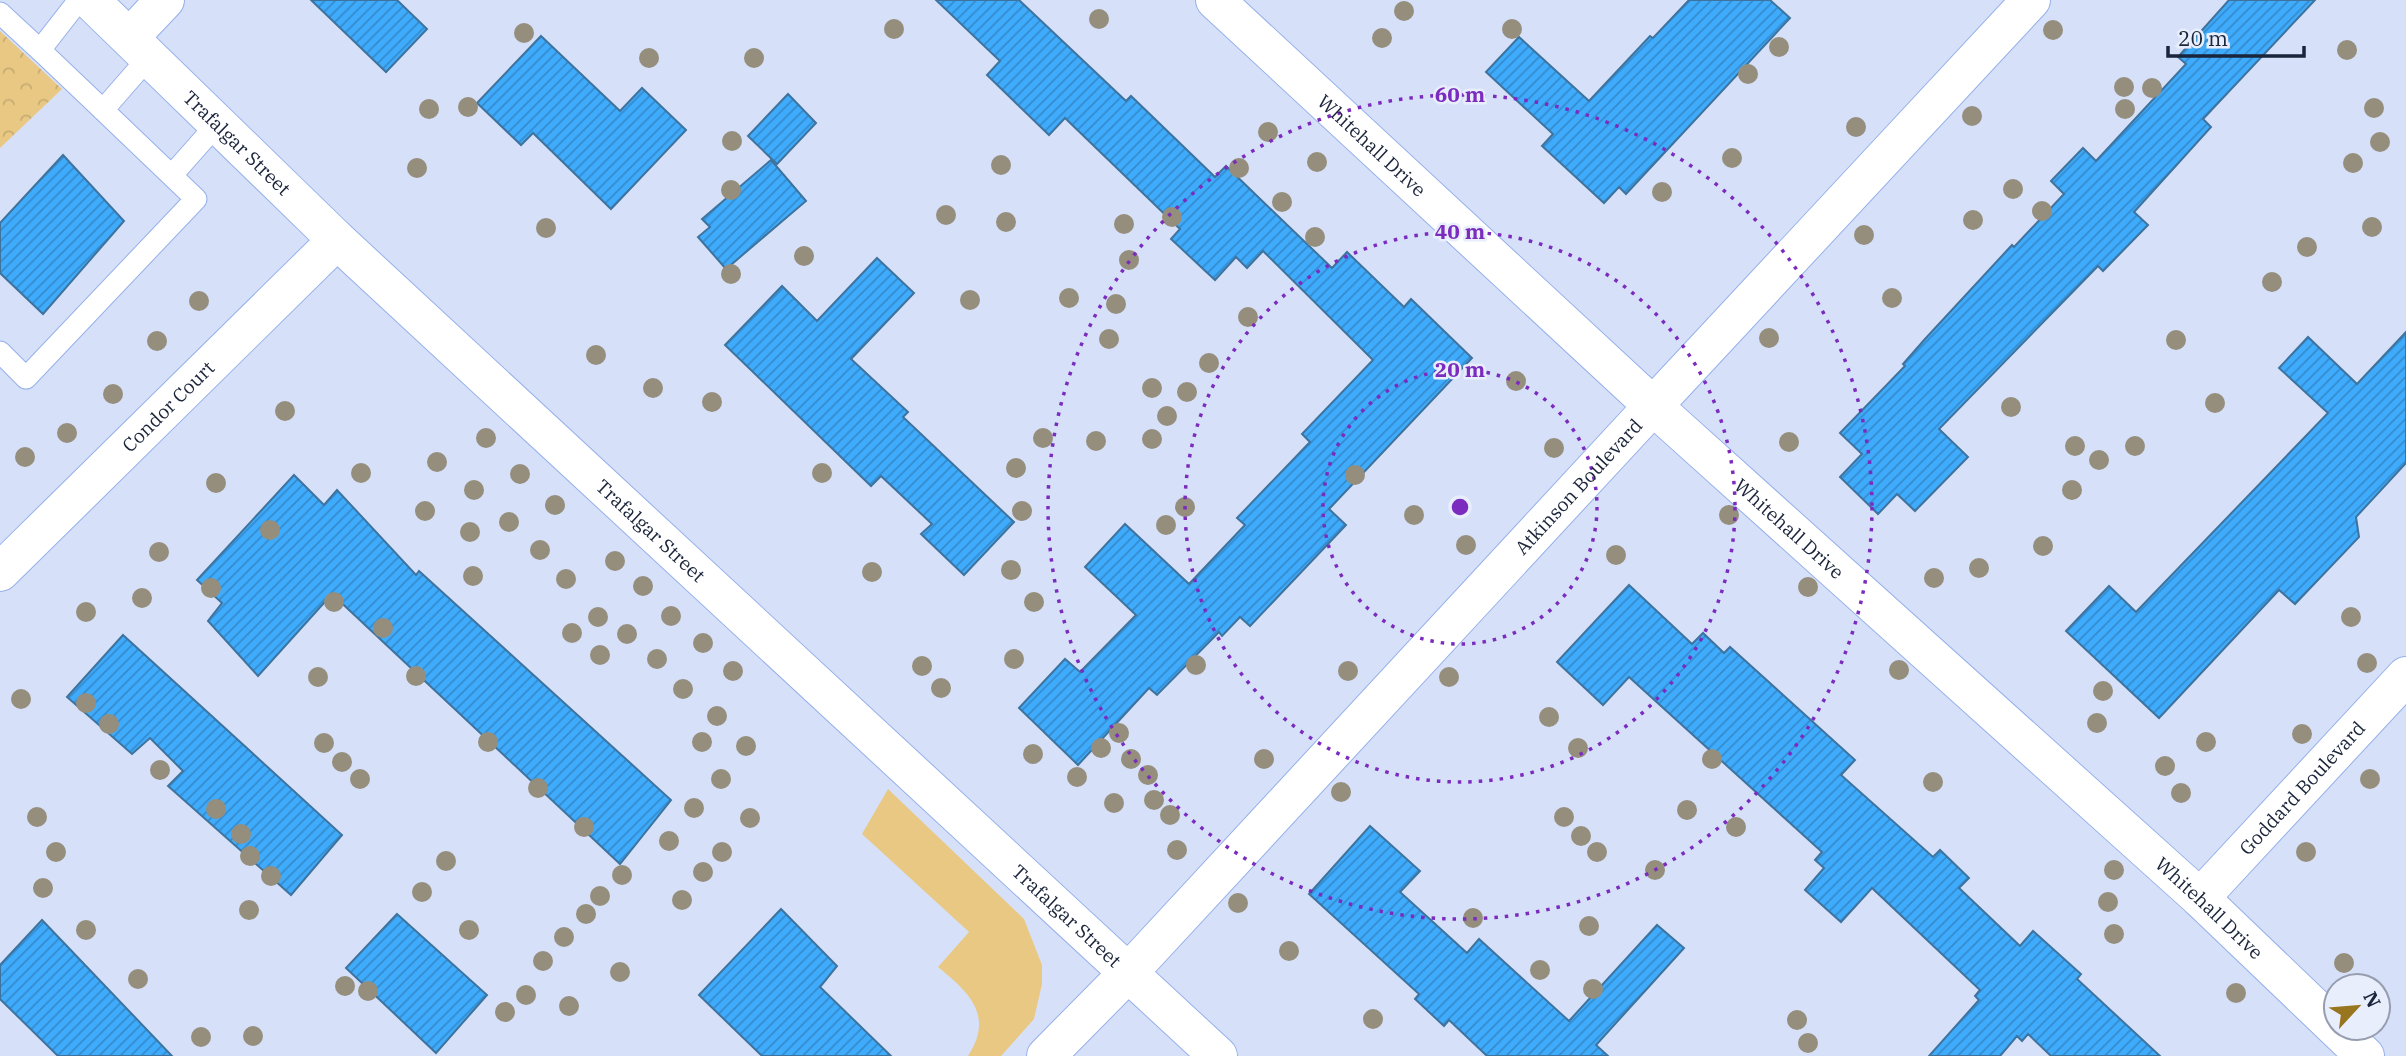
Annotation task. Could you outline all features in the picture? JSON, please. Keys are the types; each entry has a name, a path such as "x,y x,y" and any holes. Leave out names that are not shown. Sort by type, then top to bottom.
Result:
{"street":[{"name":"Trafalgar Street","path":"90,0 337,240 1218,1056"},
{"path":"140,46 165,0"},
{"name":"Whitehall Drive","path":"1215,0 1653,405 2200,898 2365,1056"},
{"name":"Atkinson Boulevard","path":"1046,1056 1128,973 2031,0"},
{"name":"Condor Court","path":"0,572 337,240"},
{"name":"Goddard Boulevard","path":"2200,898 2406,677"}],"lane":[{"path":"40,50 79,0"},
{"path":"0,13 196,199 26,378 0,352"},
{"path":"103,110 140,46"},
{"path":"172,175 218,123"}],"green space":[{"path":"0,31 62,89 0,148"},
{"path":"888,789 1024,919 1042,965 1042,984 1034,1019 1001,1056 968,1056 979,1029 975,1006 960,986 938,967 969,932 862,834"}],"building":[{"path":"311,0 397,0 427,29 386,72"},
{"path":"936,0 1019,0 1126,101 1131,96 1215,177 1226,166 1332,268 1347,252 1404,307 1411,299 1472,358 1329,509 1346,525 1250,626 1240,617 1222,636 1219,632 1157,695 1149,688 1078,765 1019,708 1065,659 1080,672 1136,615 1085,567 1125,524 1189,584 1245,525 1237,518 1310,442 1302,434 1373,360 1263,251 1247,268 1236,257 1215,280 1171,239 1180,229 1065,118 1049,135 987,75 1000,61"},
{"path":"1689,0 1770,0 1790,18 1626,194 1619,187 1604,203 1542,146 1553,134 1486,72 1519,37 1589,101 1650,36 1653,38"},
{"path":"2229,0 2315,0 2203,119 2211,127 2134,212 2148,225 2103,271 2098,266 1939,429 1968,457 1915,511 1897,494 1878,514 1840,477 1862,454 1840,433 1905,366 1903,364 1925,339 2012,245 2014,247 2064,194 2051,181 2083,148 2096,161 2186,64 2178,57"},
{"path":"541,36 620,111 642,88 686,130 611,209 533,133 521,145 477,103"},
{"path":"788,94 816,123 777,164 748,136"},
{"path":"63,155 124,221 43,314 0,273 0,223"},
{"path":"771,160 806,201 726,269 698,237 710,227 702,219"},
{"path":"877,258 914,293 851,359 908,412 903,417 1014,522 964,575 921,534 932,524 881,476 871,486 725,345 782,286 817,321"},
{"path":"2406,332 2406,463 2356,517 2359,537 2295,604 2279,590 2159,718 2066,631 2109,586 2136,612 2328,413 2279,368 2308,337 2357,384"},
{"path":"294,475 324,505 337,490 416,575 419,571 671,800 620,864 332,594 258,676 208,621 222,603 197,580"},
{"path":"1629,585 1692,644 1703,633 1724,653 1730,647 1855,760 1841,775 1933,857 1940,850 1969,878 1959,888 2020,946 2033,931 2081,974 2077,979 2160,1056 2051,1056 2028,1034 2022,1041 2017,1036 2000,1056 1929,1056 1979,1000 1975,996 1980,990 1872,888 1841,922 1805,890 1824,868 1815,860 1822,852 1629,677 1603,705 1557,662"},
{"path":"123,635 342,835 291,895 168,786 183,771 150,738 132,754 67,697"},
{"path":"1370,826 1420,871 1400,892 1467,953 1479,939 1569,1021 1657,925 1684,948 1596,1045 1608,1056 1487,1056 1449,1020 1444,1026 1415,999 1419,994 1309,894"},
{"path":"781,909 837,966 820,987 891,1056 762,1056 699,995"},
{"path":"397,914 487,995 436,1053 346,968"},
{"path":"42,920 172,1056 58,1056 0,999 0,965"}]}
